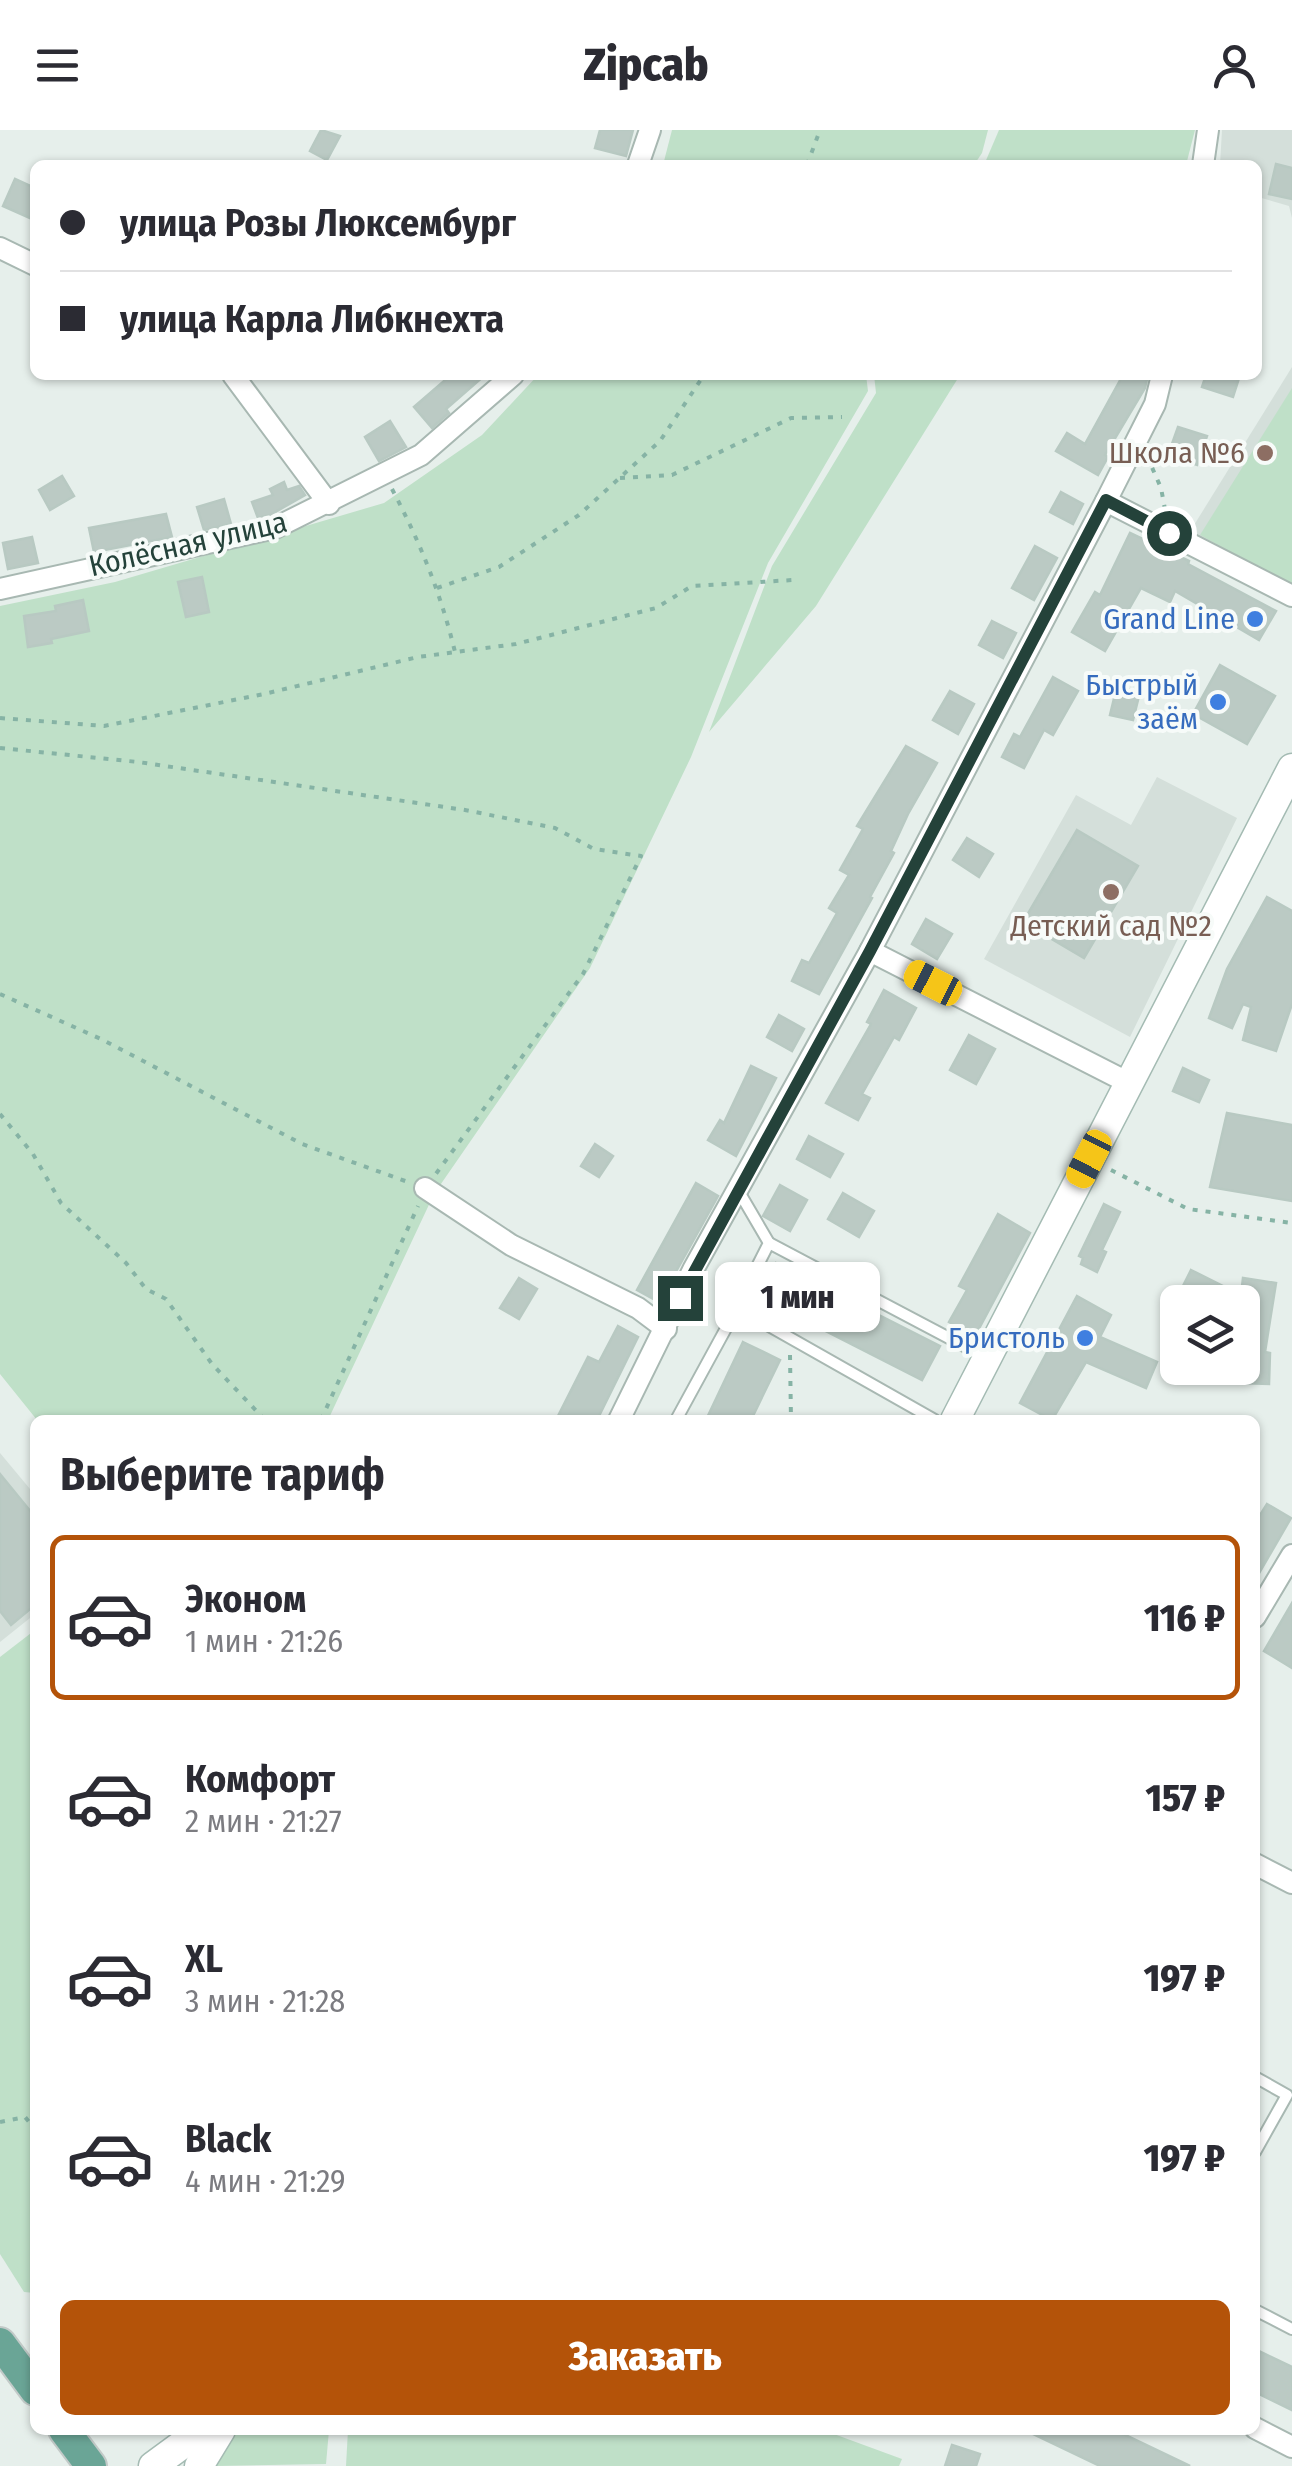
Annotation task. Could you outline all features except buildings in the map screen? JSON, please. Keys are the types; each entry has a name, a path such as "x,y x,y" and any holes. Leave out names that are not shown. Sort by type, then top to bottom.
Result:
{"main road":[{"path":"958,1415 1292,768"},
{"path":"0,2343 30,2383"},
{"path":"68,2435 91,2466"},
{"path":"154,2466 195,2435"},
{"path":"198,2466 218,2435"}],"street":[{"path":"640,160 650,130"},
{"path":"1203,160 1208,130"},
{"path":"0,248 30,263"},
{"path":"238,380 329,504"},
{"name":"Колёсная улица","path":"0,588 275,528 421,455 507,380"},
{"path":"622,1415 694,1268 870,951 1106,500 1155,404 1161,380"},
{"path":"1106,500 1292,596"},
{"path":"870,951 1128,1082"},
{"path":"426,1188 511,1245 638,1308 666,1328"},
{"path":"1260,1609 1292,1555"},
{"path":"1260,1866 1292,1882"},
{"path":"1260,2431 1292,2447"}],"lane":[{"path":"737,1190 769,1243 987,1358"},
{"path":"679,1415 769,1243"},
{"path":"730,1321 748,1314 926,1415"},
{"path":"1260,2080 1287,2094 1260,2143"},
{"path":"1260,2313 1292,2329"}],"path":[{"path":"809,160 820,130"},
{"path":"438,588 499,567 579,515 660,440 701,380"},
{"path":"620,478 672,475 791,418 842,417"},
{"path":"1136,442 1151,461 1161,488 1169,533"},
{"path":"385,474 438,588 455,652"},
{"path":"0,718 104,726 264,694 418,657 516,644 656,608 692,586 793,580"},
{"path":"0,748 138,762 465,810 555,828 594,849 640,856 582,974 426,1188 323,1415"},
{"path":"0,994 101,1040 302,1144 426,1188"},
{"path":"0,1114 32,1154 60,1203 126,1264 146,1289 166,1299 212,1364 260,1415"},
{"path":"1089,1159 1188,1210 1292,1224"},
{"path":"791,1339 791,1415"},
{"path":"0,2122 24,2117 30,2124"}],"shaded area":[{"path":"1222,130 1292,130 1292,218 1289,206 1262,198 1262,160 1220,160"},
{"name":"Школа №6","path":"1292,367 1292,592 1186,538"},
{"name":"Детский сад №2","path":"1157,777 1237,818 1130,1037 984,959 1076,795 1131,825"},
{"path":"0,1453 30,1489 30,1618 0,1642"}],"green space":[{"path":"672,130 988,130 977,160 664,160"},
{"path":"999,130 1195,130 1187,160 986,160"},
{"path":"533,380 867,380 868,391 768,563 691,757 590,968 434,1194 330,1415 33,1415 0,1374 0,606 115,582 384,503 482,435"},
{"path":"875,380 957,380 816,606 709,732 772,566 876,393"},
{"name":"Школа №6","path":"1292,388 1292,586 1200,535"},
{"path":"30,1634 30,2293 24,2292 0,2254 0,1657"},
{"path":"233,2435 329,2435 326,2464 216,2466"},
{"path":"348,2435 837,2435 902,2459 899,2466 346,2466"}],"place":[{"name":"Школа №6","path":"1265,453"},
{"name":"Grand Line","path":"1255,619"},
{"name":"Быстрый заём","path":"1218,702"},
{"name":"Детский сад №2","path":"1111,892"},
{"name":"Бристоль","path":"1085,1338"}],"route":[{"path":"680,1298 870,951 1106,500 1169,533"}]}
